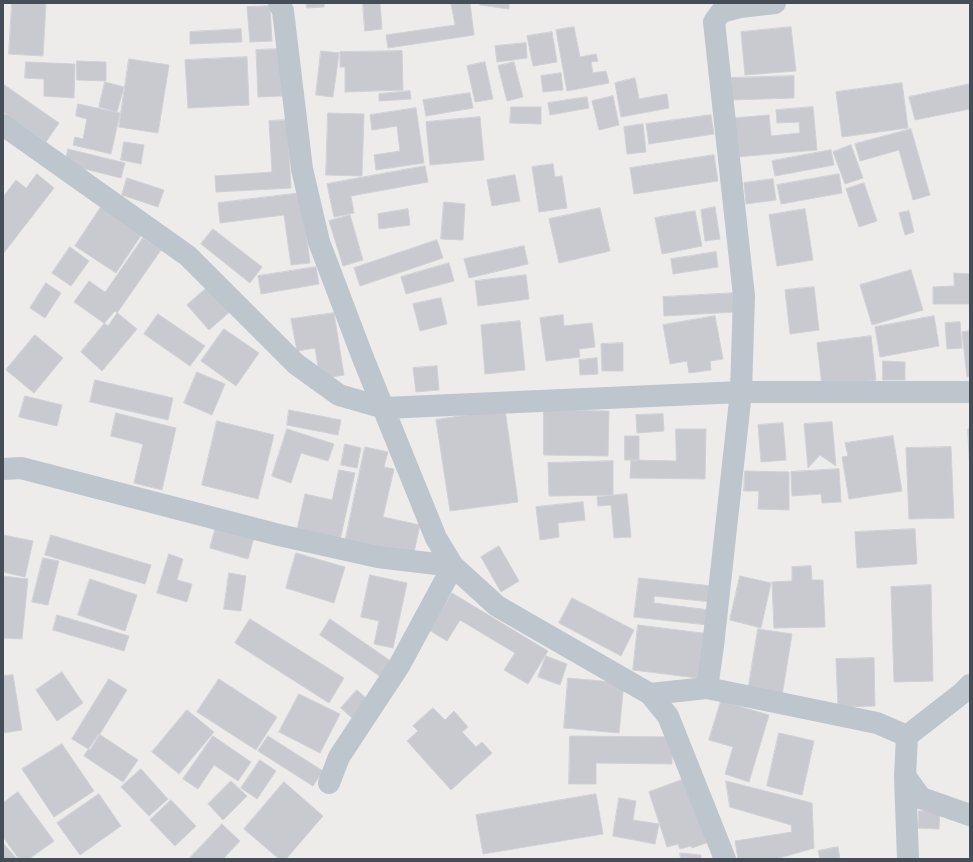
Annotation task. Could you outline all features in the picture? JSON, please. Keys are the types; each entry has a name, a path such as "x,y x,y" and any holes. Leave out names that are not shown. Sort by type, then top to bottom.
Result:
{"street":[{"path":"707,688 741,392 744,296 714,22 721,12 740,7 775,3"},
{"path":"282,6 302,169 319,242 436,538 453,566 497,606 650,694 668,716 725,859"},
{"path":"3,125 188,256 296,364 339,395 384,408 741,392 970,392"},
{"path":"3,469 21,468 279,535 378,557 453,566"},
{"path":"329,783 339,757 399,666 453,566"},
{"path":"908,859 905,776 907,736 961,694 970,685"},
{"path":"650,694 707,688 876,723 907,736"},
{"path":"905,776 921,798 970,815"}],"building":[{"path":"12,3 46,3 43,56 9,54"},
{"path":"306,3 324,3 324,7 307,8"},
{"path":"363,3 380,3 382,29 365,31"},
{"path":"451,3 470,3 474,35 388,48 386,35 455,25"},
{"path":"480,3 509,3 509,9 480,5"},
{"path":"270,6 272,41 250,42 247,7"},
{"path":"574,27 580,57 596,54 598,61 591,62 593,73 606,71 609,83 567,91 556,30"},
{"path":"791,27 796,71 745,75 741,32"},
{"path":"241,29 242,42 190,44 190,32"},
{"path":"552,32 557,62 533,66 527,36"},
{"path":"526,43 527,58 497,62 495,46"},
{"path":"279,49 282,96 258,97 256,50"},
{"path":"321,51 339,53 333,97 316,95"},
{"path":"402,51 403,90 345,92 345,67 340,67 340,52"},
{"path":"247,57 249,105 188,108 185,60"},
{"path":"129,59 169,65 158,133 119,127"},
{"path":"77,61 106,62 106,81 77,80"},
{"path":"26,62 75,64 74,98 44,96 44,79 25,78"},
{"path":"485,62 493,99 475,102 467,66"},
{"path":"514,62 523,97 507,101 498,66"},
{"path":"561,73 563,90 543,92 541,76"},
{"path":"794,76 794,98 731,100 731,78"},
{"path":"635,78 639,99 667,94 669,108 621,117 615,83"},
{"path":"105,82 124,87 117,112 99,107"},
{"path":"902,83 908,128 842,137 836,92"},
{"path":"3,84 59,123 46,142 3,112"},
{"path":"970,84 970,109 915,120 909,97"},
{"path":"410,91 411,99 379,101 379,94"},
{"path":"470,93 473,108 426,116 423,100"},
{"path":"613,96 619,125 599,130 592,101"},
{"path":"587,97 589,108 550,115 548,103"},
{"path":"78,104 120,113 111,154 73,145 75,137 83,139 87,119 76,116"},
{"path":"511,107 541,107 541,124 510,123"},
{"path":"813,107 817,150 736,157 733,118 769,115 771,136 800,133 799,122 777,123 776,110"},
{"path":"416,108 424,163 376,170 374,155 400,151 397,126 372,130 370,115"},
{"path":"328,113 364,114 362,176 326,175"},
{"path":"711,115 714,134 649,144 646,124"},
{"path":"480,117 484,160 430,165 426,122"},
{"path":"287,120 291,188 216,192 215,176 272,172 269,121"},
{"path":"643,124 646,152 627,154 624,127"},
{"path":"911,129 930,195 913,200 899,150 860,161 855,144"},
{"path":"124,142 144,145 141,164 121,160"},
{"path":"851,145 863,178 845,184 833,152"},
{"path":"68,149 125,163 121,178 65,164"},
{"path":"831,150 834,165 775,176 772,161"},
{"path":"714,155 718,181 634,194 630,168"},
{"path":"553,164 555,177 562,176 567,208 539,212 532,167"},
{"path":"425,166 428,182 351,196 354,213 334,217 327,184"},
{"path":"37,174 54,188 3,254 3,197 16,180 26,188"},
{"path":"839,174 842,193 781,204 777,185"},
{"path":"515,175 520,201 492,206 487,180"},
{"path":"127,178 164,190 158,207 122,195"},
{"path":"773,179 776,200 746,204 744,183"},
{"path":"864,183 877,221 859,227 846,189"},
{"path":"301,193 310,263 291,265 284,215 220,223 218,203"},
{"path":"444,202 465,204 463,240 441,239"},
{"path":"101,207 142,234 116,273 75,246"},
{"path":"715,207 720,239 705,241 701,210"},
{"path":"600,208 610,251 559,263 549,219"},
{"path":"408,209 410,225 379,229 378,214"},
{"path":"805,209 813,260 777,266 769,215"},
{"path":"695,211 702,246 662,254 655,218"},
{"path":"909,211 914,232 905,235 899,213"},
{"path":"350,215 363,260 343,266 329,221"},
{"path":"213,229 262,267 250,283 201,244"},
{"path":"143,238 161,250 108,326 74,302 89,281 105,292"},
{"path":"437,240 443,258 360,286 354,268"},
{"path":"524,246 528,264 469,278 464,259"},
{"path":"70,247 89,261 71,286 52,273"},
{"path":"716,252 718,267 673,274 671,259"},
{"path":"449,263 454,281 406,294 401,277"},
{"path":"316,267 319,284 261,294 258,276"},
{"path":"911,270 923,310 872,325 860,285"},
{"path":"954,273 970,274 970,304 933,304 933,287 954,286"},
{"path":"526,275 529,299 478,306 475,281"},
{"path":"46,283 61,293 45,318 30,308"},
{"path":"210,285 232,310 209,330 187,305"},
{"path":"814,287 819,330 790,334 785,290"},
{"path":"735,293 736,312 664,316 663,297"},
{"path":"441,298 447,324 420,331 413,304"},
{"path":"115,311 137,329 102,371 81,352"},
{"path":"334,313 344,375 320,379 315,348 297,351 291,319"},
{"path":"158,314 205,346 190,366 144,334"},
{"path":"563,315 564,326 592,323 595,347 579,349 580,357 546,361 540,318"},
{"path":"715,316 723,359 710,361 711,370 689,373 687,361 670,364 663,325"},
{"path":"934,316 939,346 880,357 875,327"},
{"path":"520,321 525,370 485,374 481,325"},
{"path":"960,322 962,348 947,349 945,323"},
{"path":"224,329 259,353 236,386 201,361"},
{"path":"970,331 970,376 967,377 962,332"},
{"path":"35,335 63,358 34,393 6,370"},
{"path":"871,336 876,380 822,386 817,343"},
{"path":"623,343 623,371 602,371 601,344"},
{"path":"597,358 598,374 580,375 579,360"},
{"path":"883,361 905,362 905,380 883,380"},
{"path":"437,366 439,390 416,392 413,368"},
{"path":"197,372 225,384 212,415 184,403"},
{"path":"95,380 173,398 168,420 90,402"},
{"path":"25,396 62,405 57,426 19,417"},
{"path":"505,409 518,502 450,511 436,420"},
{"path":"289,410 341,420 338,435 287,425"},
{"path":"544,410 609,411 608,456 544,455"},
{"path":"116,413 176,428 162,490 134,483 143,444 111,436"},
{"path":"663,414 664,431 637,433 636,415"},
{"path":"217,421 274,435 258,499 202,485"},
{"path":"832,422 836,466 820,455 808,468 804,424"},
{"path":"783,423 786,460 761,462 758,425"},
{"path":"287,429 334,444 328,461 301,453 291,483 272,476"},
{"path":"676,429 706,429 705,479 630,478 631,460 676,461"},
{"path":"968,429 970,429 970,471"},
{"path":"625,436 639,436 639,460 625,460"},
{"path":"893,436 902,491 849,499 842,457 848,456 845,443"},
{"path":"345,444 361,448 357,468 341,465"},
{"path":"365,447 388,452 384,467 394,469 383,517 420,525 413,557 345,542"},
{"path":"951,447 954,518 909,519 906,448"},
{"path":"613,461 613,495 549,496 548,463"},
{"path":"839,469 841,502 822,503 821,494 792,496 791,472"},
{"path":"339,470 355,473 340,540 297,530 305,494 332,500"},
{"path":"745,471 789,472 789,510 758,509 759,491 744,491"},
{"path":"627,494 631,537 614,538 611,505 598,506 597,497"},
{"path":"583,502 585,520 558,523 559,537 540,540 536,507"},
{"path":"217,523 255,534 248,559 210,548"},
{"path":"915,529 917,564 857,568 855,532"},
{"path":"3,535 33,541 25,577 3,572"},
{"path":"51,535 151,565 145,584 45,555"},
{"path":"499,546 519,581 501,592 481,557"},
{"path":"296,553 345,567 334,603 286,588"},
{"path":"169,554 183,559 177,580 192,584 187,602 157,593"},
{"path":"43,558 59,561 48,605 32,602"},
{"path":"811,566 812,580 823,580 825,627 774,628 772,582 792,581 792,567"},
{"path":"229,573 246,576 241,611 224,609"},
{"path":"370,575 407,583 393,648 374,644 379,621 361,617"},
{"path":"3,576 28,579 22,639 3,638"},
{"path":"740,576 771,583 761,628 730,620"},
{"path":"639,578 712,586 711,602 654,596 654,603 710,610 708,625 634,617"},
{"path":"90,579 137,595 125,631 78,615"},
{"path":"931,585 933,681 894,682 891,587"},
{"path":"452,593 548,651 528,684 504,670 515,653 460,620 447,641 429,630"},
{"path":"572,598 634,630 621,656 559,623"},
{"path":"57,615 129,636 124,651 53,630"},
{"path":"250,619 344,678 329,703 235,643"},
{"path":"330,619 395,664 384,679 320,635"},
{"path":"638,625 710,634 705,679 633,670"},
{"path":"758,629 792,634 782,696 748,691"},
{"path":"546,656 567,664 560,685 538,677"},
{"path":"874,658 875,706 838,707 836,659"},
{"path":"62,672 83,703 57,721 36,690"},
{"path":"13,675 22,730 3,733 3,676"},
{"path":"568,678 624,683 619,733 564,728"},
{"path":"109,679 127,690 90,750 72,739"},
{"path":"219,679 277,717 256,750 197,712"},
{"path":"357,690 370,702 354,720 341,708"},
{"path":"299,694 340,714 320,753 279,732"},
{"path":"721,701 769,715 749,782 725,774 733,747 709,740"},
{"path":"433,708 445,720 454,711 468,727 462,732 476,747 482,742 492,753 451,790 407,741 418,731 413,726"},
{"path":"187,710 214,732 179,774 152,752"},
{"path":"779,733 814,741 802,795 767,786"},
{"path":"99,734 138,760 123,782 84,756"},
{"path":"213,736 251,762 238,781 214,765 198,789 183,779"},
{"path":"268,736 323,771 313,786 258,751"},
{"path":"570,736 672,737 672,764 596,763 596,784 569,784"},
{"path":"62,744 94,791 54,817 22,769"},
{"path":"260,760 276,771 257,799 241,788"},
{"path":"141,769 168,799 149,816 121,787"},
{"path":"690,777 712,841 692,848 691,846 680,849 678,844 667,847 649,792"},
{"path":"231,781 247,796 223,820 208,804"},
{"path":"726,781 812,803 814,848 776,859 738,859 735,841 792,832 791,825 730,807"},
{"path":"284,782 323,816 286,859 279,859 244,829"},
{"path":"18,792 54,841 29,859 19,859 3,837 3,803"},
{"path":"99,794 121,826 80,855 57,823"},
{"path":"596,794 603,834 483,854 476,815"},
{"path":"619,798 636,801 633,820 659,824 655,844 613,836"},
{"path":"171,800 196,826 175,846 150,820"},
{"path":"919,811 940,811 939,829 918,828"},
{"path":"222,824 240,841 223,859 189,859"},
{"path":"3,843 17,859 3,859"},
{"path":"838,847 840,859 820,859 818,851"},
{"path":"680,853 701,855 701,859 681,859"}]}
